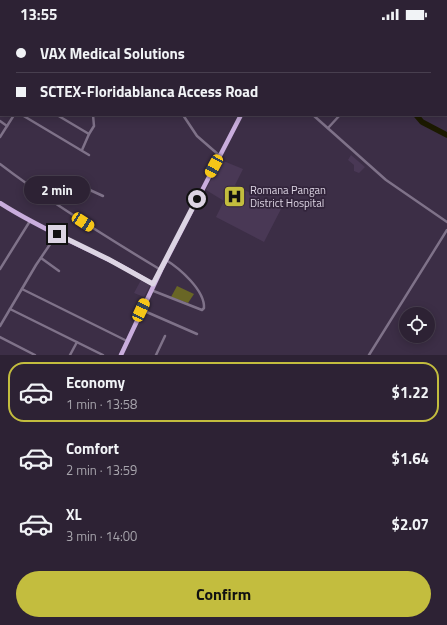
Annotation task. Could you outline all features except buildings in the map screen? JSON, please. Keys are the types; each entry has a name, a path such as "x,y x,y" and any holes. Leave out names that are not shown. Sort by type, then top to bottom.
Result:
{"main road":[{"path":"121,355 153,284 240,116"},
{"path":"0,203 30,221 108,259 153,284"}],"street":[{"path":"0,137 13,116"},
{"path":"24,116 89,155"},
{"path":"58,116 89,134"},
{"path":"82,150 94,126 93,116"},
{"path":"184,116 197,136 220,156"},
{"path":"314,116 386,180 447,222"},
{"path":"328,128 339,116"},
{"path":"0,121 7,126"},
{"path":"0,164 34,190 52,200 112,241 161,270"},
{"path":"52,200 68,180 103,196"},
{"path":"0,269 2,262 30,221"},
{"path":"368,355 447,230"},
{"path":"0,326 40,258 57,234"},
{"path":"40,258 59,272"},
{"path":"151,290 174,301 202,310 204,308 202,297 198,291 181,270 166,260"},
{"path":"22,289 127,341"},
{"path":"10,309 103,355"},
{"path":"141,310 197,334"},
{"path":"156,355 165,336"},
{"path":"0,337 35,355"},
{"path":"70,355 76,342"}],"shaded area":[{"path":"351,155 365,167 359,173 354,171 354,165 348,160"},
{"name":"Romana Pangan District Hospital","path":"221,160 243,169 235,185 281,209 264,242 216,217 224,201 206,190"},
{"path":"141,280 150,285 144,297 134,293"},
{"path":"177,286 194,294 188,303 171,297"}],"waterway":[{"path":"417,116 422,122 447,135"}],"place":[{"name":"Romana Pangan District Hospital","path":"235,196"}],"route":[{"path":"57,234 88,251 108,259 153,284 197,199"}]}
